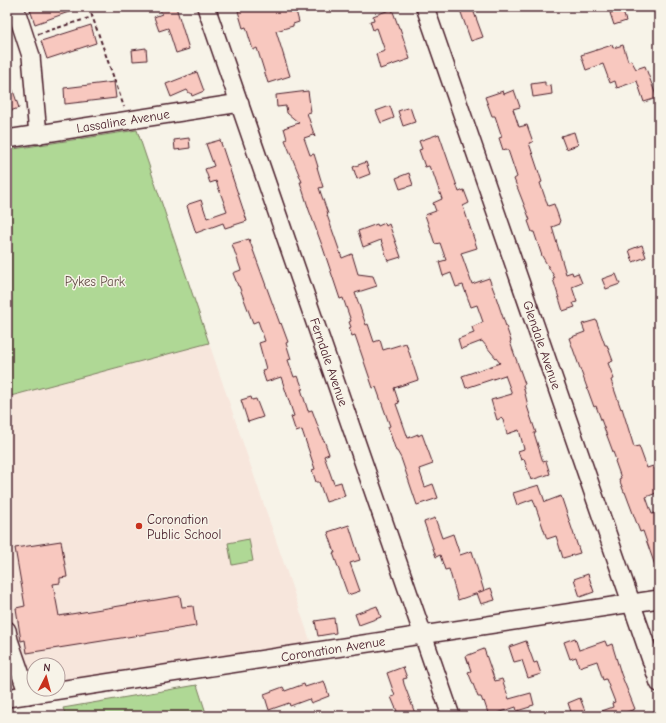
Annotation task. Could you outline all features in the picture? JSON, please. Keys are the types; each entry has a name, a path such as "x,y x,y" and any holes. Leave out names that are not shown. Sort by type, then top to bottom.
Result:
{"street":[{"path":"15,7 31,56 38,134"},
{"name":"Ferndale Avenue","path":"206,7 451,716"},
{"name":"Glendale Avenue","path":"425,7 659,683"},
{"name":"Lassaline Avenue","path":"7,139 240,103"},
{"name":"Coronation Avenue","path":"66,689 659,599"},
{"path":"7,630 8,640 26,690"},
{"name":"Coronation Avenue","path":"7,698 26,695"}],"path":[{"path":"89,7 125,112"},
{"path":"31,36 92,17"}],"shaded area":[{"name":"Coronation Public School","path":"209,343 315,655 66,690 66,657 26,657 26,696 16,697 7,670 7,397"}],"green space":[{"name":"Pykes Park","path":"137,130 209,343 7,397 7,150"},
{"path":"249,539 253,561 232,565 228,543"},
{"path":"197,685 207,716 66,716 63,708"}],"building":[{"path":"29,7 80,7 80,8 35,24"},
{"path":"159,7 176,7 189,49 176,53 168,28 159,31 154,17 162,14"},
{"path":"249,7 295,7 299,22 293,24 293,26 276,31 290,76 268,83 257,48 253,50 246,27 243,28 238,11"},
{"path":"459,7 472,7 483,37 471,41"},
{"path":"392,9 410,59 380,69 376,54 385,51 377,28 373,30 370,21 374,20 373,16"},
{"path":"622,9 626,21 614,25 610,13"},
{"path":"91,25 96,43 47,59 41,41"},
{"path":"612,45 613,48 623,45 628,61 631,60 636,69 645,66 657,98 644,102 637,81 617,88 615,81 610,83 603,64 586,70 581,55"},
{"path":"146,48 147,60 133,61 132,50"},
{"path":"197,72 204,91 192,96 187,90 171,97 166,84"},
{"path":"7,79 9,79 19,108 7,112"},
{"path":"114,82 116,98 65,104 64,88"},
{"path":"545,82 545,86 551,85 552,94 533,97 531,84"},
{"path":"514,90 520,107 513,109 519,127 527,125 533,142 529,143 542,182 540,183 548,206 554,204 560,221 560,224 552,227 566,274 572,272 573,275 578,273 582,283 572,287 577,302 573,303 575,307 563,311 553,279 555,278 542,256 534,232 532,232 528,221 530,220 514,179 517,177 508,150 503,150 499,138 502,137 495,116 492,116 485,97 503,91 504,94"},
{"path":"308,91 311,112 307,113 315,137 313,135 304,138 310,155 314,154 323,187 319,188 342,258 352,254 358,274 373,276 377,286 355,293 366,325 368,324 374,342 380,340 383,350 406,343 418,380 394,388 399,403 396,404 408,438 422,434 433,464 419,469 425,487 433,484 438,498 417,505 401,458 396,451 388,427 390,426 376,387 373,388 355,335 352,336 349,328 351,327 349,322 351,321 343,298 340,299 300,182 302,182 285,140 287,139 284,128 299,123 287,113 286,106 277,107 276,95"},
{"path":"390,106 394,118 381,123 376,111"},
{"path":"410,107 415,122 403,126 398,111"},
{"path":"574,132 578,145 566,149 561,136"},
{"path":"439,134 459,192 464,190 469,203 463,206 477,248 461,253 472,284 489,278 525,384 523,385 527,406 536,433 534,433 543,462 546,461 550,474 531,480 524,459 521,460 518,451 524,449 519,430 507,434 503,420 501,418 497,420 491,400 512,394 505,375 466,388 462,376 500,363 482,341 461,349 458,339 474,333 472,327 483,322 477,305 471,307 463,285 456,287 451,273 443,276 439,262 446,260 440,243 435,244 425,215 436,211 433,203 442,199 432,170 431,171 429,166 425,167 419,150 422,149 419,141"},
{"path":"189,138 190,148 175,150 174,140"},
{"path":"220,140 247,221 225,228 223,223 196,233 187,206 189,204 201,200 207,218 227,211 216,181 210,183 205,169 214,166 206,144"},
{"path":"366,162 370,174 357,179 353,167"},
{"path":"409,173 413,185 400,189 396,178"},
{"path":"385,223 386,226 389,224 401,257 388,261 381,240 363,247 358,231 377,224 378,226"},
{"path":"249,239 288,342 286,343 291,359 288,360 294,377 298,376 303,389 301,389 308,411 312,410 324,440 329,454 324,456 334,484 341,482 345,496 326,502 319,482 316,482 312,470 315,469 302,430 296,432 291,417 294,416 281,377 266,382 262,370 266,369 259,343 265,341 258,321 253,323 233,273 241,270 232,244"},
{"path":"642,245 646,257 633,262 629,250"},
{"path":"616,274 620,284 606,289 602,279"},
{"path":"596,320 605,345 607,345 613,361 608,363 614,379 611,380 621,409 622,408 634,447 639,446 647,468 653,466 653,468 656,467 659,477 659,492 646,497 652,514 659,512 659,574 643,531 640,532 619,479 621,478 615,461 616,460 596,406 594,407 569,338 585,332 582,324"},
{"path":"251,397 252,400 256,399 263,417 248,422 241,400"},
{"path":"539,485 545,502 561,496 580,553 563,558 556,536 547,539 533,499 517,505 513,493"},
{"path":"435,518 442,538 453,534 460,555 472,551 484,591 458,600 449,569 445,570 440,555 436,557 424,522"},
{"path":"349,525 360,560 350,563 360,591 348,595 333,553 335,553 328,532"},
{"path":"61,541 67,577 60,578 60,583 53,584 59,616 180,596 182,607 193,606 196,626 27,653 25,640 21,641 16,608 25,606 15,548"},
{"path":"588,574 594,592 580,597 574,579"},
{"path":"491,588 495,600 481,604 477,593"},
{"path":"377,606 381,617 359,625 355,614"},
{"path":"334,618 336,633 318,636 315,621"},
{"path":"575,638 579,650 605,641 607,646 612,644 621,674 635,709 616,716 591,715 613,707 612,703 615,702 606,679 603,680 597,661 579,667 576,657 570,659 564,642"},
{"path":"526,641 534,663 537,662 541,674 528,678 522,660 514,662 509,647"},
{"path":"484,649 495,681 502,679 509,699 531,693 534,705 517,711 516,707 489,716 484,701 483,702 481,697 478,697 468,672 471,671 466,656"},
{"path":"403,667 407,678 403,679 404,684 416,716 399,716 391,697 395,696 387,673"},
{"path":"324,681 329,696 311,703 309,699 290,706 289,703 269,710 264,694 283,687 285,691 304,684 305,687"},
{"path":"580,698 585,711 572,715 568,703"}],"place":[{"name":"Coronation Public School","path":"139,526"}]}
